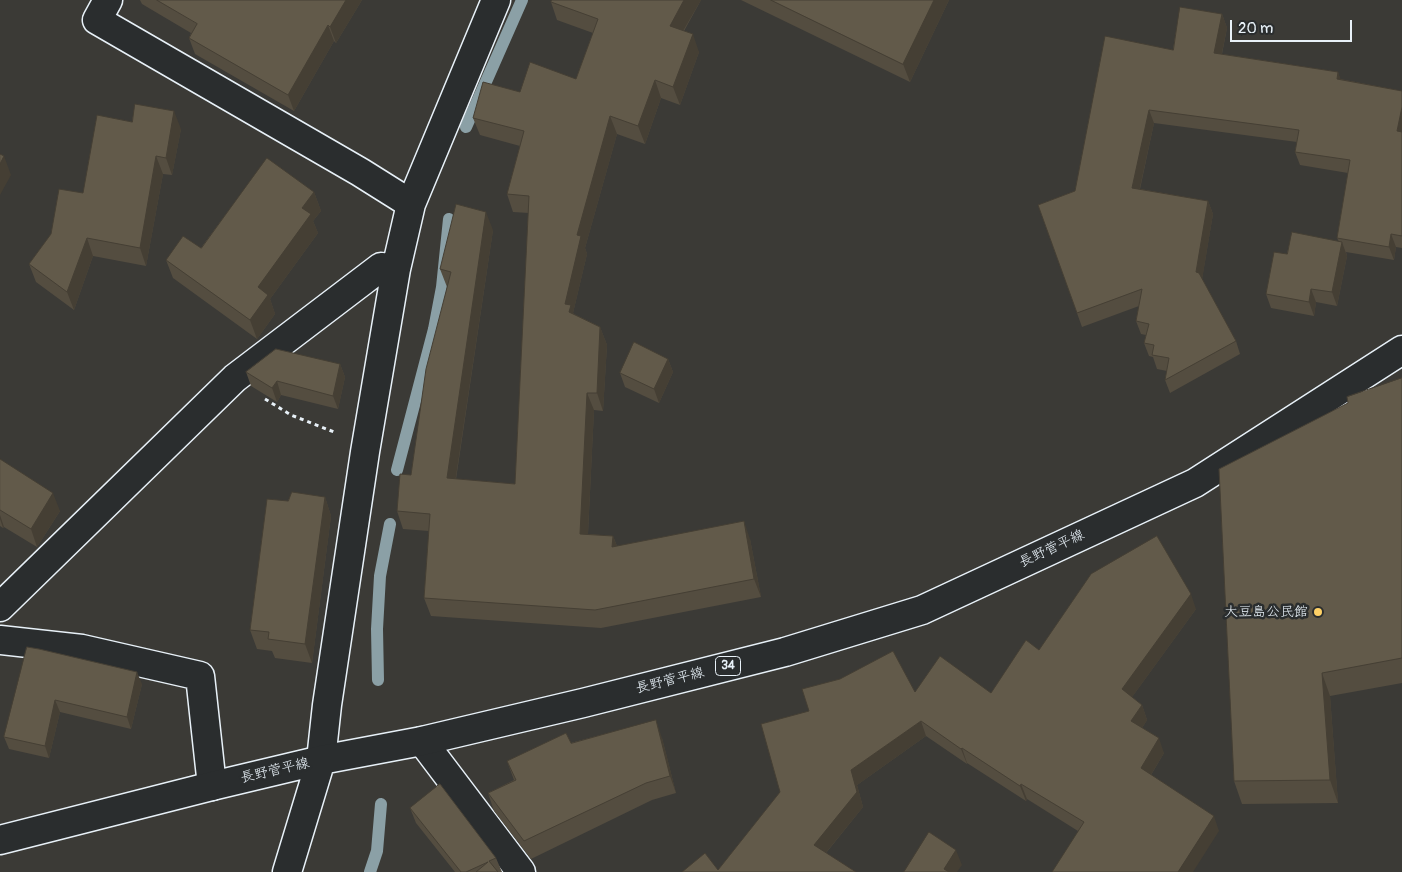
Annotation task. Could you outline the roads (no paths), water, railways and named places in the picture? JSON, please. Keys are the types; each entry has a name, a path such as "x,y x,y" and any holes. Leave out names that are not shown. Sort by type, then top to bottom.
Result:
{"main road":[{"path":"108,0 97,20 360,172 410,204"},
{"path":"287,872 320,760 367,445 396,269 410,204 496,0"},
{"path":"0,607 233,381 381,267 396,269"},
{"name":"長野菅平線","path":"0,840 320,760 422,741 785,652 922,610 1195,483 1402,350"},
{"path":"0,640 82,649 200,676 212,786"},
{"path":"422,741 521,872"}],"waterway":[{"path":"466,127 522,0"},
{"path":"397,470 434,329 442,287 449,219"},
{"path":"378,680 377,629 380,576 390,524"},
{"path":"370,872 377,851 381,804"}],"place":[{"name":"大豆島公民館","path":"1318,612"}]}
